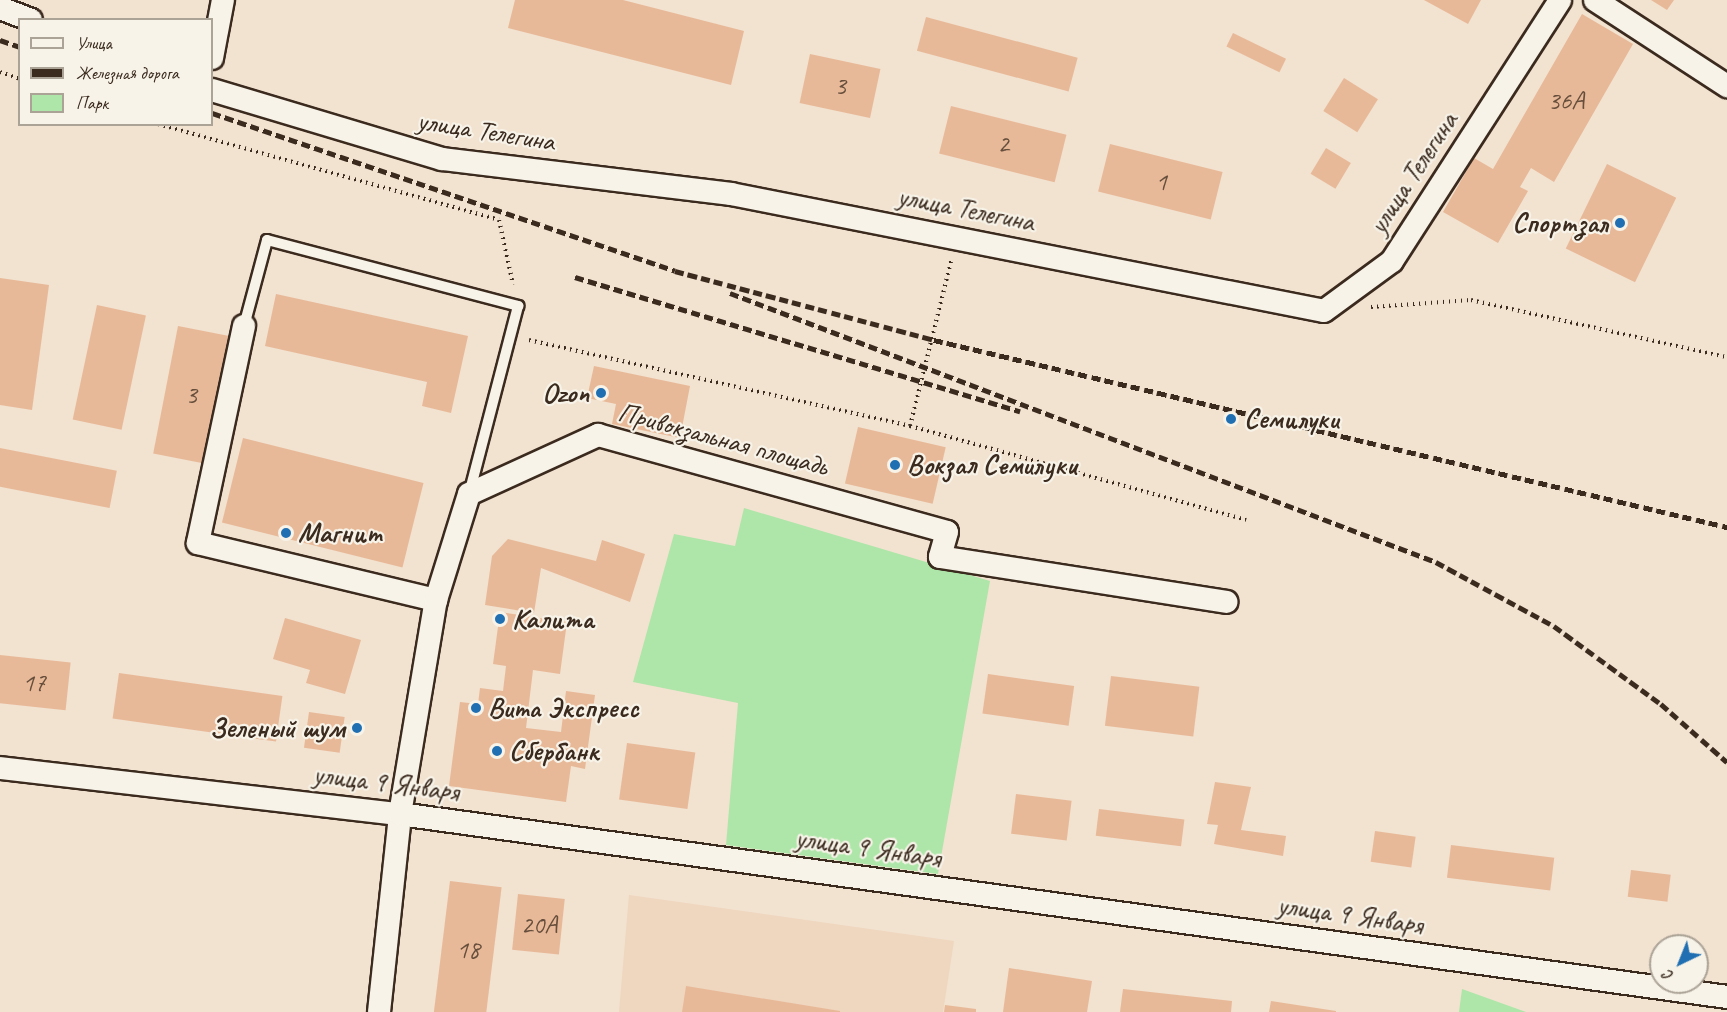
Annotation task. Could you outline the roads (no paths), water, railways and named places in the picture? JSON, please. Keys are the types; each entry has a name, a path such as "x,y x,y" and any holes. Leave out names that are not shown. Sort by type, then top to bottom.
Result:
{"street":[{"path":"213,53 223,0"},
{"name":"улица Телегина","path":"213,90 442,159 731,194 1324,311 1392,261 1560,0"},
{"path":"1595,0 1727,86"},
{"path":"0,8 26,18"},
{"path":"244,326 198,543 436,600"},
{"name":"Привокзальная площадь","path":"469,494 598,435 947,532 940,557 1226,602"},
{"path":"379,1012 400,814 436,600 469,494"},
{"name":"улица 9 Января","path":"0,768 400,814 1727,997"}],"lane":[{"path":"244,326 267,240 518,306 469,494"}],"railway":[{"path":"0,40 18,46"},
{"path":"213,113 675,271 934,340 1727,527"},
{"path":"575,277 1020,411"},
{"path":"730,293 1436,562 1554,626 1661,704 1727,762"}],"place":[{"name":"Спортзал","path":"1620,223"},
{"name":"Ozon","path":"601,393"},
{"name":"Семилуки","path":"1231,419"},
{"name":"Вокзал Семилуки","path":"895,465"},
{"name":"Магнит","path":"286,533"},
{"name":"Калита","path":"500,619"},
{"name":"Вита Экспресс","path":"476,708"},
{"name":"Зеленый шум","path":"357,728"},
{"name":"Сбербанк","path":"497,751"}]}
